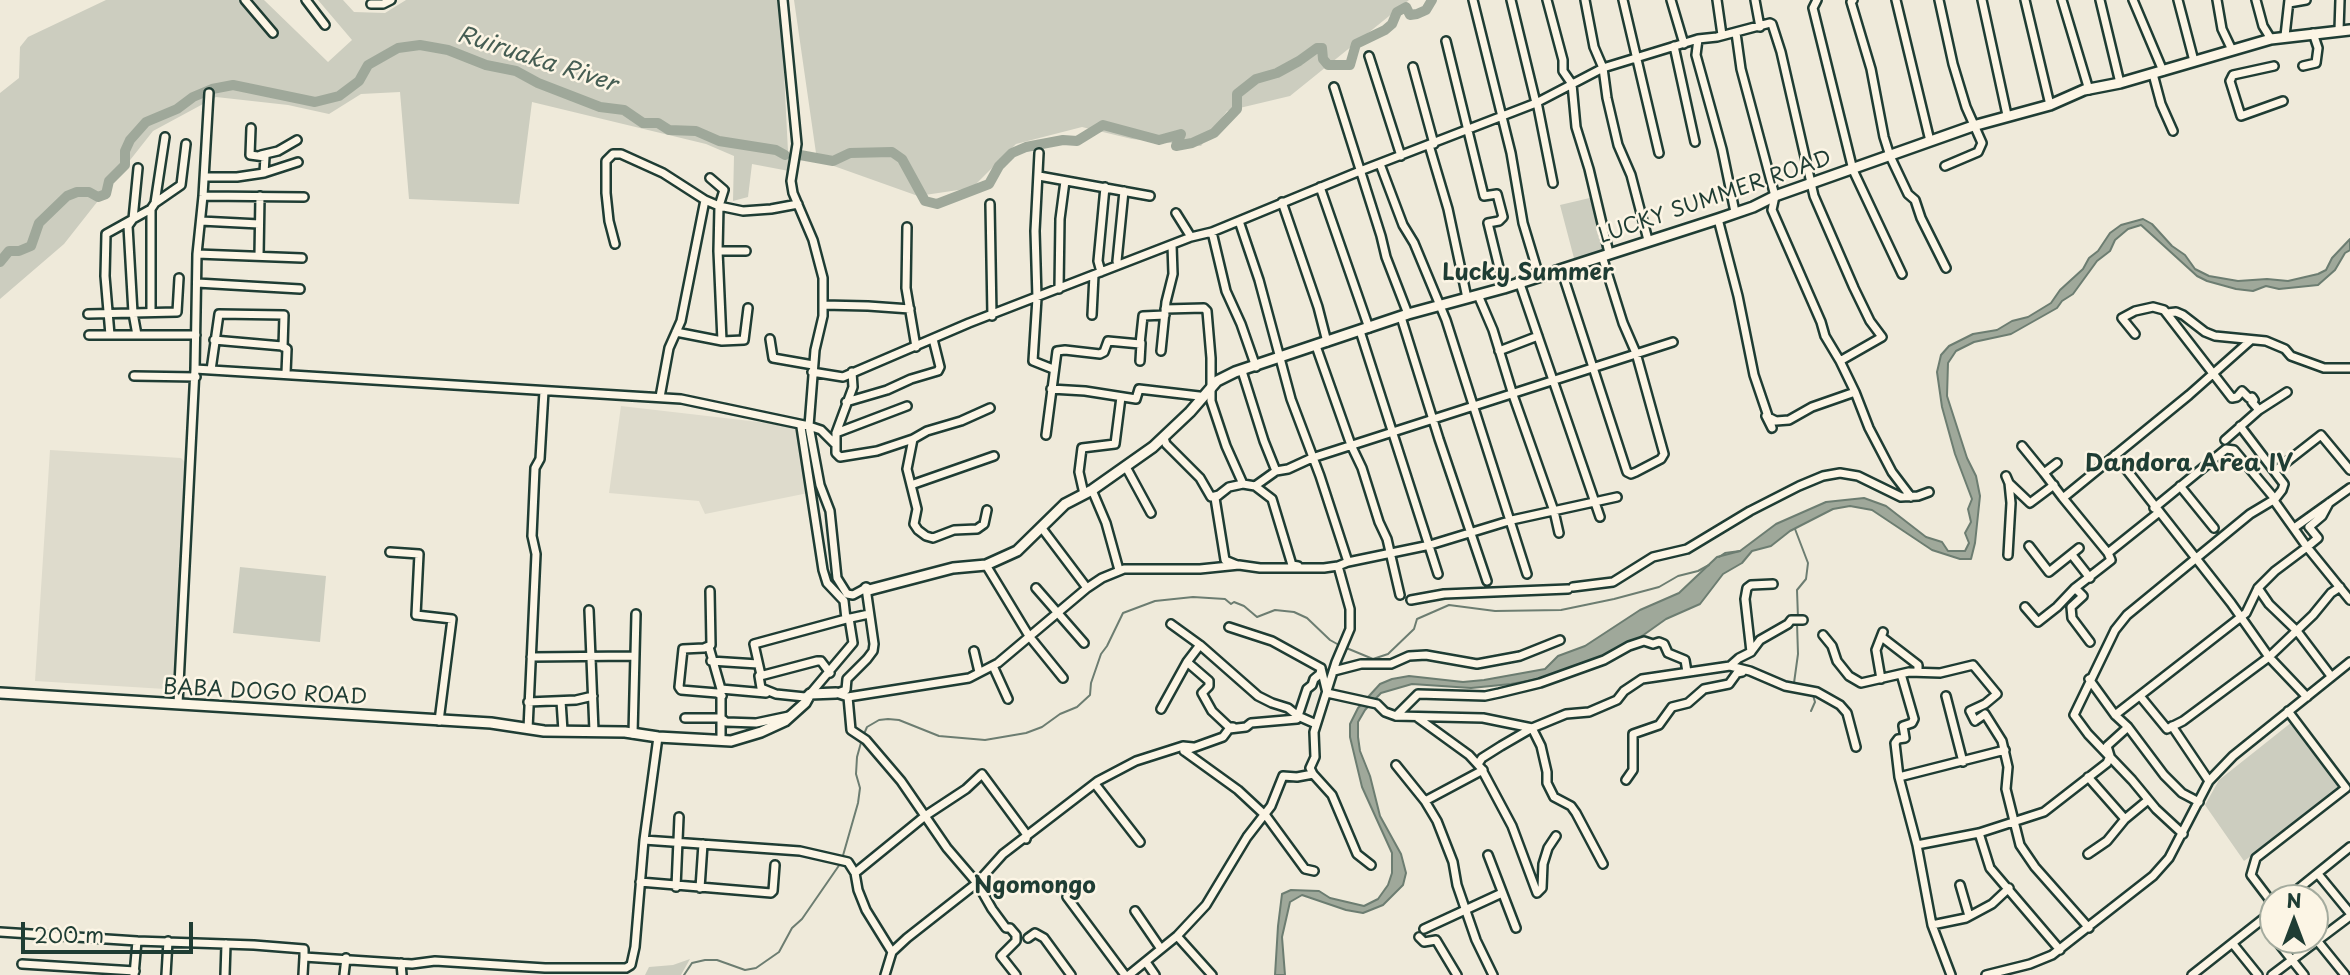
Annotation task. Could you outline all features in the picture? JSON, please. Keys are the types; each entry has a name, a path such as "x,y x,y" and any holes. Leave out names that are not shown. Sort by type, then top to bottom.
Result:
{"street":[{"path":"245,0 273,33"},
{"path":"306,0 325,26"},
{"path":"371,4 383,4 391,0"},
{"path":"709,647 684,649 681,691 804,697 830,673 853,643 844,601 827,583 823,570 805,426 823,316 823,278 813,240 797,204 791,181 797,144 783,0"},
{"path":"1474,0 1502,116 1523,223 1538,276"},
{"path":"1511,0 1537,102 1553,183"},
{"path":"1547,0 1563,60 1563,71 1572,84 1576,128 1590,169 1605,254 1623,323 1636,353 1664,454 1661,459 1636,472 1627,472 1562,269"},
{"path":"1585,0 1594,47 1603,68 1618,145 1631,175 1648,240"},
{"path":"1623,0 1634,57 1659,153"},
{"path":"1671,0 1684,44"},
{"path":"1717,0 1722,35"},
{"path":"1755,0 1760,27"},
{"path":"1817,0 1812,8 1853,170 1902,274"},
{"path":"1853,0 1890,156 1908,194 1915,200 1946,268"},
{"path":"1896,0 1930,141"},
{"path":"1939,0 1953,64 1973,126 1982,142 1978,152 1945,166"},
{"path":"1982,0 2007,115"},
{"path":"2025,0 2050,105"},
{"path":"2062,0 2089,90"},
{"path":"2100,0 2120,83"},
{"path":"2133,0 2158,72 2161,104 2173,131"},
{"path":"2178,0 2194,61"},
{"path":"2217,0 2222,29 2232,50"},
{"path":"2256,0 2263,26 2271,39"},
{"path":"2285,36 2289,1 2306,0"},
{"path":"2339,30 2340,0"},
{"path":"769,339 773,358 843,377 969,323 1191,237 1212,232 1537,102 1603,68 1698,39 1772,24 1781,52 1814,196 1854,288 1870,321 1882,337 1840,361"},
{"name":"LUCKY SUMMER ROAD","path":"866,588 869,590 953,568 986,565 1017,551 1065,505 1126,467 1164,438 1217,381 1242,371 1405,315 1504,288 1718,219 1775,196 2007,115 2050,105 2089,90 2271,39 2350,30"},
{"path":"1736,33 1741,69 1775,196 1772,210 1825,336 1855,392 1869,428 1892,472 1911,497"},
{"path":"2303,66 2316,63 2318,48 2313,33"},
{"path":"1698,39 1696,55 1722,149 1735,212"},
{"path":"1446,41 1483,195 1497,194 1503,217 1499,221 1488,223 1504,288"},
{"path":"1674,46 1695,142"},
{"path":"1369,56 1401,156"},
{"path":"1413,66 1467,298"},
{"path":"2274,66 2233,75 2230,80 2241,116 2283,102"},
{"path":"1334,87 1405,315 1433,420 1487,581"},
{"path":"178,704 195,373 197,254 205,177 209,93"},
{"path":"250,155 251,128"},
{"path":"151,312 153,206 165,137"},
{"path":"250,155 269,155 296,140"},
{"path":"110,335 107,314 106,234 153,206 181,185 186,144"},
{"path":"1040,153 1035,231 1037,298 1033,361 1053,369"},
{"path":"615,244 609,221 606,184 606,161 613,154 621,154 663,173 719,206 743,211 797,204"},
{"path":"250,155 265,157 264,173"},
{"path":"205,177 237,177 264,173 298,162"},
{"path":"1380,164 1405,231 1414,243 1441,305 1512,520 1527,574"},
{"path":"137,335 133,313 128,226 133,219 138,168"},
{"path":"1038,176 1150,196"},
{"path":"710,178 724,190 719,206 718,251 722,341"},
{"path":"1059,289 1060,219 1065,181"},
{"path":"1092,315 1105,187"},
{"path":"1321,187 1438,574"},
{"path":"1118,261 1124,191"},
{"path":"203,196 304,197"},
{"path":"260,196 260,256"},
{"path":"660,397 664,366 686,299 705,200"},
{"path":"1282,202 1318,307 1327,342"},
{"path":"990,204 992,316"},
{"path":"1176,213 1191,237"},
{"path":"1718,219 1738,296 1754,375 1765,407 1768,418 1772,428 1766,416 1776,421 1788,420 1812,407 1855,392"},
{"path":"201,221 259,225"},
{"path":"1239,221 1259,280 1291,399 1348,562"},
{"path":"907,227 906,288 916,347"},
{"path":"1212,232 1227,291 1256,367"},
{"path":"1161,351 1173,274 1171,245"},
{"path":"718,251 746,251"},
{"path":"197,254 302,258"},
{"path":"88,314 177,312 178,278"},
{"path":"1519,281 1600,517"},
{"path":"197,283 300,289"},
{"path":"1478,295 1554,511 1559,533"},
{"path":"823,305 910,309"},
{"path":"676,332 722,341 744,340 748,307"},
{"path":"2135,334 2122,318 2153,307 2164,310 2232,398 2242,391 2249,398 2252,397 2252,402 2259,410"},
{"path":"1140,361 1143,316 1204,308 1207,311 1211,358 1210,401 1243,484"},
{"path":"2167,313 2176,312 2215,336 2275,344 2291,355 2324,368 2350,368"},
{"path":"211,370 219,314 284,315 283,347"},
{"path":"89,335 196,335"},
{"path":"1499,351 1538,335"},
{"path":"846,402 938,371 940,368 933,339"},
{"path":"214,340 283,347 287,349 286,373"},
{"path":"2063,498 2250,340"},
{"path":"1046,435 1055,353 1060,350 1100,354 1104,352 1108,341 1141,343"},
{"path":"1255,486 1276,471 1289,469 1312,457 1673,342"},
{"path":"1316,345 1391,552 1400,595"},
{"path":"134,376 211,370 660,397 708,404 821,430 834,443"},
{"path":"1242,371 1276,471"},
{"path":"852,372 853,387 835,433 836,453 840,457 877,451 990,408"},
{"path":"1051,389 1136,399 1139,389 1199,396"},
{"path":"528,729 536,554 531,536 544,391"},
{"path":"2225,440 2259,410 2287,392"},
{"path":"1119,570 1107,523 1079,472 1082,448 1115,444 1121,397"},
{"path":"835,433 907,406"},
{"path":"805,426 820,485 830,511 839,583 847,594 853,595 866,588 873,651 847,679 846,690 810,694"},
{"path":"2183,834 2148,800 2074,715 2089,679 2115,630 2127,615 2250,514 2276,499 2284,484 2241,426"},
{"path":"2275,471 2321,435 2350,470"},
{"path":"1164,438 1166,444 1200,478 1211,497 1219,495 1215,498"},
{"path":"913,439 907,469 917,509 914,524 922,533 930,538 938,538 954,530 979,529 984,524 987,510"},
{"path":"2022,446 2111,560 2038,622 2025,607"},
{"path":"2108,553 2180,486 2227,449 2234,450 2276,499 2275,502 2307,547 2350,600"},
{"path":"2115,455 2231,603 2269,657 2307,697"},
{"path":"911,485 994,456"},
{"path":"2044,473 2057,463"},
{"path":"1126,467 1151,513"},
{"path":"1411,600 1444,594 1570,588 1612,582 1653,557 1687,549 1750,511 1799,486 1840,472 1858,476 1901,497 1929,492"},
{"path":"2008,555 2011,503 2008,480 2030,503 2054,485"},
{"path":"1215,498 1229,487 1243,484 1255,486 1272,499 1292,565 1307,568"},
{"path":"2180,486 2214,528"},
{"path":"2294,528 2350,488"},
{"path":"1215,498 1225,560 1260,568 1307,568 1338,566 1430,545 1512,520 1616,497"},
{"path":"2115,715 2246,613 2258,589 2275,571 2318,538 2309,527 2322,516 2329,503"},
{"path":"1041,527 1087,588"},
{"path":"2029,546 2049,572 2079,548"},
{"path":"390,552 419,554 416,615 452,619 439,721"},
{"path":"2072,555 2090,578"},
{"path":"986,565 1029,636 1063,678"},
{"path":"836,693 848,696 969,678 993,666 1087,588 1119,570 1200,569 1239,565"},
{"path":"1338,566 1350,609 1350,629 1316,724 1315,757 1310,768 1332,795 1357,854 1370,865"},
{"path":"1751,652 1745,599 1747,588 1751,585 1773,584"},
{"path":"2140,696 2167,729 2182,721 2269,657 2297,631 2330,593 2340,587"},
{"path":"1036,588 1084,643"},
{"path":"2075,588 2083,596 2071,607 2072,618 2090,642"},
{"path":"2258,589 2269,604 2297,631 2331,676"},
{"path":"710,591 709,647 722,692 721,740"},
{"path":"589,610 594,732"},
{"path":"633,734 636,614"},
{"path":"776,694 762,690 754,644 869,614"},
{"path":"1730,666 1751,652 1760,640 1791,620 1800,619"},
{"path":"1171,624 1258,695 1316,724"},
{"path":"1229,627 1272,641 1321,668 1327,693"},
{"path":"1823,635 1832,646 1837,661 1849,676 1861,683 1919,671 1940,673 1973,665 1997,694 1970,711 1975,720 1985,714 2003,741 2008,767 2006,789 2020,845 2089,928"},
{"path":"1881,679 1875,650 1883,635 1918,665 1919,671"},
{"path":"1334,671 1361,664 1391,664 1409,656 1426,655 1477,664 1520,656 1560,640"},
{"path":"1396,716 1418,694 1485,696 1499,693 1540,683 1604,660 1644,641 1664,644 1668,653 1685,660 1687,672"},
{"path":"1161,709 1187,662 1200,645"},
{"path":"974,651 979,672"},
{"path":"531,657 634,656"},
{"path":"711,661 758,664"},
{"path":"759,676 817,661 821,661 830,673"},
{"path":"1187,662 1209,681 1209,686 1202,693 1212,710 1229,727 1241,727"},
{"path":"1986,975 2030,964 2060,950 2152,876 2169,858 2210,781 2233,756 2350,662"},
{"path":"993,666 1009,699"},
{"path":"1424,801 1480,767 1482,758 1532,728 1566,714 1589,712 1606,705 1617,700 1624,691 1642,679 1730,666 1750,671 1785,686 1817,692 1840,705 1847,713 1856,747"},
{"path":"885,975 892,952 978,882 1003,854 1095,784 1136,761 1223,737 1229,729 1251,723 1286,721 1298,716 1307,689 1321,674 1321,668"},
{"path":"1626,780 1633,770 1633,734 1659,724 1672,707 1688,703 1698,693 1713,686 1728,684 1737,673 1750,671"},
{"path":"1901,674 1913,719 1912,723 1903,726 1905,738 1898,739 1895,743 1899,777 1917,845 1932,925 1951,975"},
{"path":"2089,679 2115,715 2182,793 2199,802"},
{"name":"BABA DOGO ROAD","path":"0,693 491,723 528,729 731,741 761,732 789,716 805,703 810,694"},
{"path":"1327,693 1377,704 1385,712 1396,716 1483,718 1532,728"},
{"path":"528,702 593,696"},
{"path":"848,696 851,730 866,740 907,788 947,848 978,882 979,888 1006,928 1010,928 1016,935 1016,941 1001,956 1016,975"},
{"path":"1946,696 1963,762"},
{"path":"561,701 563,731"},
{"path":"2259,886 2251,875 2256,858 2346,788 2288,711"},
{"path":"685,718 721,718 726,722 756,723 789,716"},
{"path":"1417,718 1469,755 1480,767 1512,826 1537,893 1542,888 1543,864 1548,848 1556,836"},
{"path":"2172,726 2210,781"},
{"path":"1917,845 1979,833 2044,813 2107,763 2110,756 2107,746 2128,727"},
{"path":"1532,728 1541,746 1547,783 1554,797 1571,806 1603,864"},
{"path":"304,957 512,966 626,968 631,965 658,737"},
{"path":"1184,748 1238,790 1267,817 1264,813"},
{"path":"1899,777 2005,750"},
{"path":"1396,765 1424,801 1443,835 1476,940 1493,975"},
{"path":"855,873 982,774 1027,835 1026,842 1022,839"},
{"path":"1067,897 1127,975 1177,936 1206,905 1271,806 1283,776 1313,774"},
{"path":"2088,777 2125,818"},
{"path":"1095,784 1140,842"},
{"path":"2088,854 2107,841 2125,818 2148,800"},
{"path":"1264,813 1305,869 1314,871"},
{"path":"676,887 679,817"},
{"path":"1979,833 1990,868 2060,950"},
{"path":"644,841 806,851 848,862 855,873 866,910 892,952"},
{"path":"701,888 703,844"},
{"path":"2305,884 2350,847"},
{"path":"2343,853 2350,860"},
{"path":"1488,855 1516,928"},
{"path":"640,883 772,893 775,866"},
{"path":"2318,874 2350,914 2329,929"},
{"path":"1960,885 1969,916"},
{"path":"1932,925 1969,916 1992,904 2009,888"},
{"path":"1424,929 1502,893"},
{"path":"1135,911 1161,949"},
{"path":"2192,975 2259,922"},
{"path":"0,932 304,949 303,975"},
{"path":"1028,938 1035,933 1044,938 1071,975"},
{"path":"1177,936 1212,975"},
{"path":"1419,937 1424,942 1436,940 1457,975"},
{"path":"22,964 135,973 137,941"},
{"path":"166,975 168,941"},
{"path":"225,975 226,944"},
{"path":"2233,944 2258,975"},
{"path":"2329,953 2348,974"},
{"path":"2287,954 2304,975"},
{"path":"2272,975 2297,954"},
{"path":"344,975 346,958"},
{"path":"1146,962 1156,975"},
{"path":"401,963 402,975"},
{"path":"512,966 514,975"}],"shaded area":[{"path":"106,0 264,0 328,62 352,40 318,0 343,0 354,12 385,13 406,0 778,0 789,171 752,164 748,197 733,201 734,156 706,144 532,102 519,204 409,199 400,92 361,94 329,114 288,105 216,97 153,131 64,244 0,299 0,93 19,78 20,47 28,37"},
{"path":"794,0 1409,0 1290,96 1227,111 1201,146 1132,139 1082,127 1016,144 972,188 918,196 817,160"},
{"path":"1594,197 1608,252 1575,262 1560,205"},
{"path":"2143,219 2185,255 2195,269 2209,276 2238,281 2288,281 2318,274 2326,270 2332,258 2350,239 2350,250 2345,253 2335,270 2318,285 2279,289 2266,286 2253,291 2236,289 2197,276 2141,225 2128,229 2115,240 2110,251 2097,261 2073,294 2057,308 2011,334 1974,342 1956,351 1948,363 1947,396 1967,458 1976,476 1980,496 1971,559 1960,559 1932,550 1872,510 1850,506 1833,509 1790,531 1771,546 1752,551 1742,563 1723,574 1700,604 1666,619 1635,641 1591,662 1544,678 1511,684 1471,688 1412,684 1381,693 1358,722 1358,737 1380,816 1401,854 1406,873 1403,885 1383,905 1363,913 1302,895 1290,902 1282,937 1285,975 1275,975 1282,894 1291,890 1319,891 1330,898 1364,906 1378,899 1388,885 1392,873 1392,853 1362,787 1350,737 1350,724 1358,708 1380,684 1409,676 1463,682 1545,669 1558,656 1585,646 1640,610 1679,593 1717,557 1740,551 1776,524 1826,502 1864,498 1886,506 1926,537 1942,542 1948,551 1965,551 1969,543 1965,533 1971,522 1968,509 1972,499 1955,454 1942,407 1937,372 1941,355 1949,346 1973,334 1997,330 2012,321 2028,317 2051,303 2060,290 2083,269 2110,233 2121,225"},
{"path":"621,406 802,427 813,492 705,514 699,501 609,493"},
{"path":"50,450 181,458 187,464 177,681 165,689 35,681"},
{"path":"240,567 326,576 320,642 233,633"},
{"path":"2292,722 2344,788 2244,861 2205,805 2219,780"},
{"path":"690,959 681,975 645,975 649,967 673,965"}],"waterway":[{"name":"Ruiruaka River","path":"800,155 833,161 850,153 892,152 902,159 925,201 937,204 989,184 999,166 1012,153 1026,147 1063,140 1077,141 1103,125 1159,140 1181,134 1176,146 1192,143 1214,133 1237,109 1237,94 1256,79 1277,73 1317,48 1322,48 1323,59 1328,65 1350,65 1356,44 1385,30 1392,24 1397,12 1406,7 1410,15 1417,14 1426,10 1432,0"},
{"name":"Ruiruaka River","path":"0,262 9,251 19,251 31,246 39,223 67,196 77,192 89,192 98,197 106,194 109,181 125,165 125,151 130,140 146,122 177,109 193,97 212,89 233,85 315,102 339,96 359,81 368,65 398,48 420,45 448,50 486,65 516,71 538,83 600,107 624,110 643,123 658,123 669,130 696,131 719,141 776,150 785,155"},
{"path":"1795,529 1808,563 1806,579 1797,590 1798,618"},
{"path":"1719,557 1725,553 1740,551"},
{"path":"1344,647 1373,659 1388,654 1414,629 1417,619 1449,605 1495,611 1561,610 1659,587 1678,576 1709,565"},
{"path":"864,734 867,727 879,720 888,719 899,720 939,736 985,740 1026,733 1042,727 1060,714 1077,707 1090,695 1091,683 1101,654 1123,613 1155,601 1193,597 1225,599 1231,604 1234,602 1244,606 1257,617 1275,610 1294,612 1307,618 1339,645"},
{"path":"1794,683 1798,654 1797,623"},
{"path":"1794,692 1813,695 1815,702 1811,711"},
{"path":"842,859 858,803 860,788 856,774 857,757 862,739"},
{"path":"684,975 692,963 705,960 717,960 745,970 756,968 779,952 792,928 802,919 840,864"}],"district":[{"name":"Lucky Summer","path":"1528,274"},
{"name":"Dandora Area IV","path":"2189,464"},
{"name":"Ngomongo","path":"1035,887"}]}
